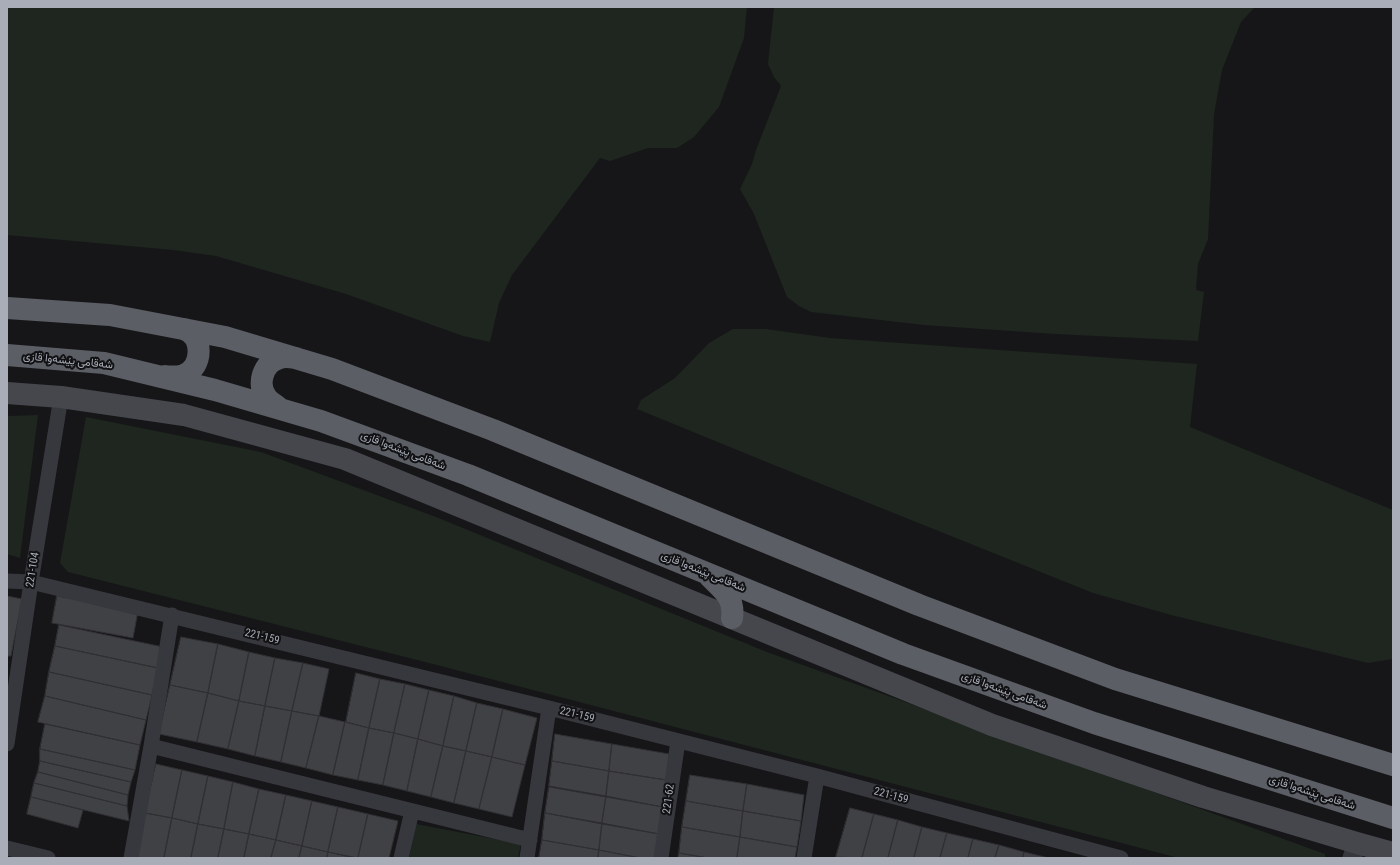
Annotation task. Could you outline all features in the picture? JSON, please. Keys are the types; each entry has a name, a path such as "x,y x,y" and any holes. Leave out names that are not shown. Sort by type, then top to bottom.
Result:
{"highway":[{"path":"7,308 110,315 225,337 332,369 493,430 919,605 1115,680 1393,765"},
{"path":"156,376 177,377 192,369 197,362 199,353 198,345 188,330 184,329"},
{"name":"شەقامی پێشەوا قازی","path":"7,355 104,363 215,390 321,420 468,476 903,654 1094,723 1393,818"},
{"path":"279,408 268,399 263,392 261,384 262,375 271,362 278,358 286,356 297,358"},
{"path":"707,574 731,600 733,606 732,618"}],"main road":[{"path":"7,393 61,397 184,415 345,459 992,725 1203,797 1354,851 1393,853"}],"street":[{"name":"221-104","path":"7,744 61,397"},
{"name":"221-159","path":"7,581 31,582 172,615 549,708 817,776 1120,858"},
{"path":"131,858 172,615"},
{"path":"527,858 549,708"},
{"name":"221-62","path":"661,858 678,741"},
{"path":"151,746 530,840"},
{"path":"804,858 817,776"},
{"path":"401,858 412,811"},
{"path":"7,848 48,858"}],"shaded area":[{"path":"7,7 747,7 744,38 719,107 694,137 677,148 648,148 610,161 600,158 512,275 499,303 490,342 463,336 346,294 216,256 173,250 7,235"},
{"path":"774,7 1255,7 1241,22 1222,70 1214,114 1208,239 1198,264 1196,290 1204,292 1198,341 1055,334 924,325 811,312 799,306 787,297 754,214 740,189 752,164 781,86 774,77 768,64"},
{"path":"733,329 766,329 830,338 1197,364 1190,427 1393,510 1393,659 1368,663 1175,616 1093,593 637,409 641,400 675,378 709,343"},
{"path":"38,415 20,558 7,554 7,416"},
{"path":"86,417 261,452 436,517 767,652 1325,854 1325,858 1179,858 433,664 68,572 60,563"},
{"path":"416,824 521,844 518,858 409,858"}],"building":[{"path":"7,596 22,599 11,656 7,656"},
{"path":"57,596 138,611 133,638 52,623"},
{"path":"59,625 163,647 158,668 55,646"},
{"path":"181,637 218,644 208,693 170,685"},
{"path":"218,644 249,652 239,701 208,693"},
{"path":"55,646 158,668 152,695 49,672"},
{"path":"249,652 275,658 265,706 239,701"},
{"path":"275,658 303,663 292,711 265,706"},
{"path":"303,663 329,669 319,716 292,711"},
{"path":"49,672 152,695 146,720 45,696"},
{"path":"356,673 380,679 369,728 346,722"},
{"path":"380,679 405,684 394,733 369,728"},
{"path":"405,684 429,690 418,739 394,733"},
{"path":"170,685 208,693 197,742 159,734"},
{"path":"429,690 454,696 443,746 418,739"},
{"path":"208,693 239,701 228,749 197,742"},
{"path":"45,696 146,720 140,745 38,722"},
{"path":"454,696 477,703 466,751 443,746"},
{"path":"239,701 265,706 255,756 228,749"},
{"path":"477,703 503,709 492,757 466,751"},
{"path":"265,706 292,711 281,762 255,756"},
{"path":"503,709 537,718 525,765 492,757"},
{"path":"292,711 319,716 306,768 281,762"},
{"path":"319,716 345,722 333,775 306,768"},
{"path":"345,722 369,728 358,780 333,775"},
{"path":"45,724 140,745 135,770 40,749"},
{"path":"369,728 394,733 383,785 358,780"},
{"path":"394,733 418,739 407,791 383,785"},
{"path":"555,734 612,744 609,771 552,761"},
{"path":"418,739 443,746 431,797 407,791"},
{"path":"612,744 669,754 666,780 609,771"},
{"path":"443,746 466,751 454,803 431,797"},
{"path":"40,749 135,770 131,782 40,761"},
{"path":"466,751 492,757 479,809 454,803"},
{"path":"492,757 525,765 512,817 479,809"},
{"path":"40,761 131,782 128,795 38,772"},
{"path":"552,761 609,771 606,796 549,786"},
{"path":"156,764 182,770 172,818 145,813"},
{"path":"182,770 208,776 198,824 172,818"},
{"path":"609,771 666,780 663,807 606,796"},
{"path":"38,772 128,795 127,806 34,783"},
{"path":"690,775 747,784 743,811 686,801"},
{"path":"208,776 233,782 224,829 198,824"},
{"path":"233,782 259,789 249,834 224,829"},
{"path":"34,783 127,806 129,821 31,797"},
{"path":"747,784 804,795 801,821 743,811"},
{"path":"549,787 606,797 602,823 545,813"},
{"path":"259,789 286,795 276,840 249,834"},
{"path":"286,795 312,801 302,846 276,840"},
{"path":"31,797 83,810 78,828 27,814"},
{"path":"606,797 663,807 659,834 602,823"},
{"path":"312,801 338,807 328,852 302,846"},
{"path":"686,801 743,811 740,837 682,827"},
{"path":"338,807 368,814 358,858 328,852"},
{"path":"850,808 874,814 862,858 836,857"},
{"path":"743,811 801,821 797,847 740,837"},
{"path":"145,813 172,818 164,858 136,858"},
{"path":"545,813 602,824 599,850 542,840"},
{"path":"368,814 398,821 389,858 358,858"},
{"path":"874,814 898,820 888,858 862,858"},
{"path":"172,818 198,824 191,858 164,858"},
{"path":"898,820 922,827 914,858 888,858"},
{"path":"198,824 224,829 218,858 191,858"},
{"path":"602,824 659,834 656,858 640,858 599,850"},
{"path":"682,827 740,837 737,858 708,858 679,853"},
{"path":"922,827 947,833 940,858 914,858"},
{"path":"224,829 249,834 244,858 218,858"},
{"path":"947,833 973,839 968,858 940,858"},
{"path":"249,834 276,840 271,858 244,858"},
{"path":"740,837 797,847 795,858 737,858"},
{"path":"973,839 999,845 995,858 968,858"},
{"path":"276,840 302,846 299,858 271,858"},
{"path":"542,840 599,850 598,858 539,858"},
{"path":"999,845 1024,852 1023,858 995,858"},
{"path":"302,846 328,852 327,858 299,858"},
{"path":"599,850 640,858 598,858"},
{"path":"328,852 354,858 327,858"},
{"path":"1024,852 1049,858 1023,858"},
{"path":"679,853 708,858 678,858"}]}
